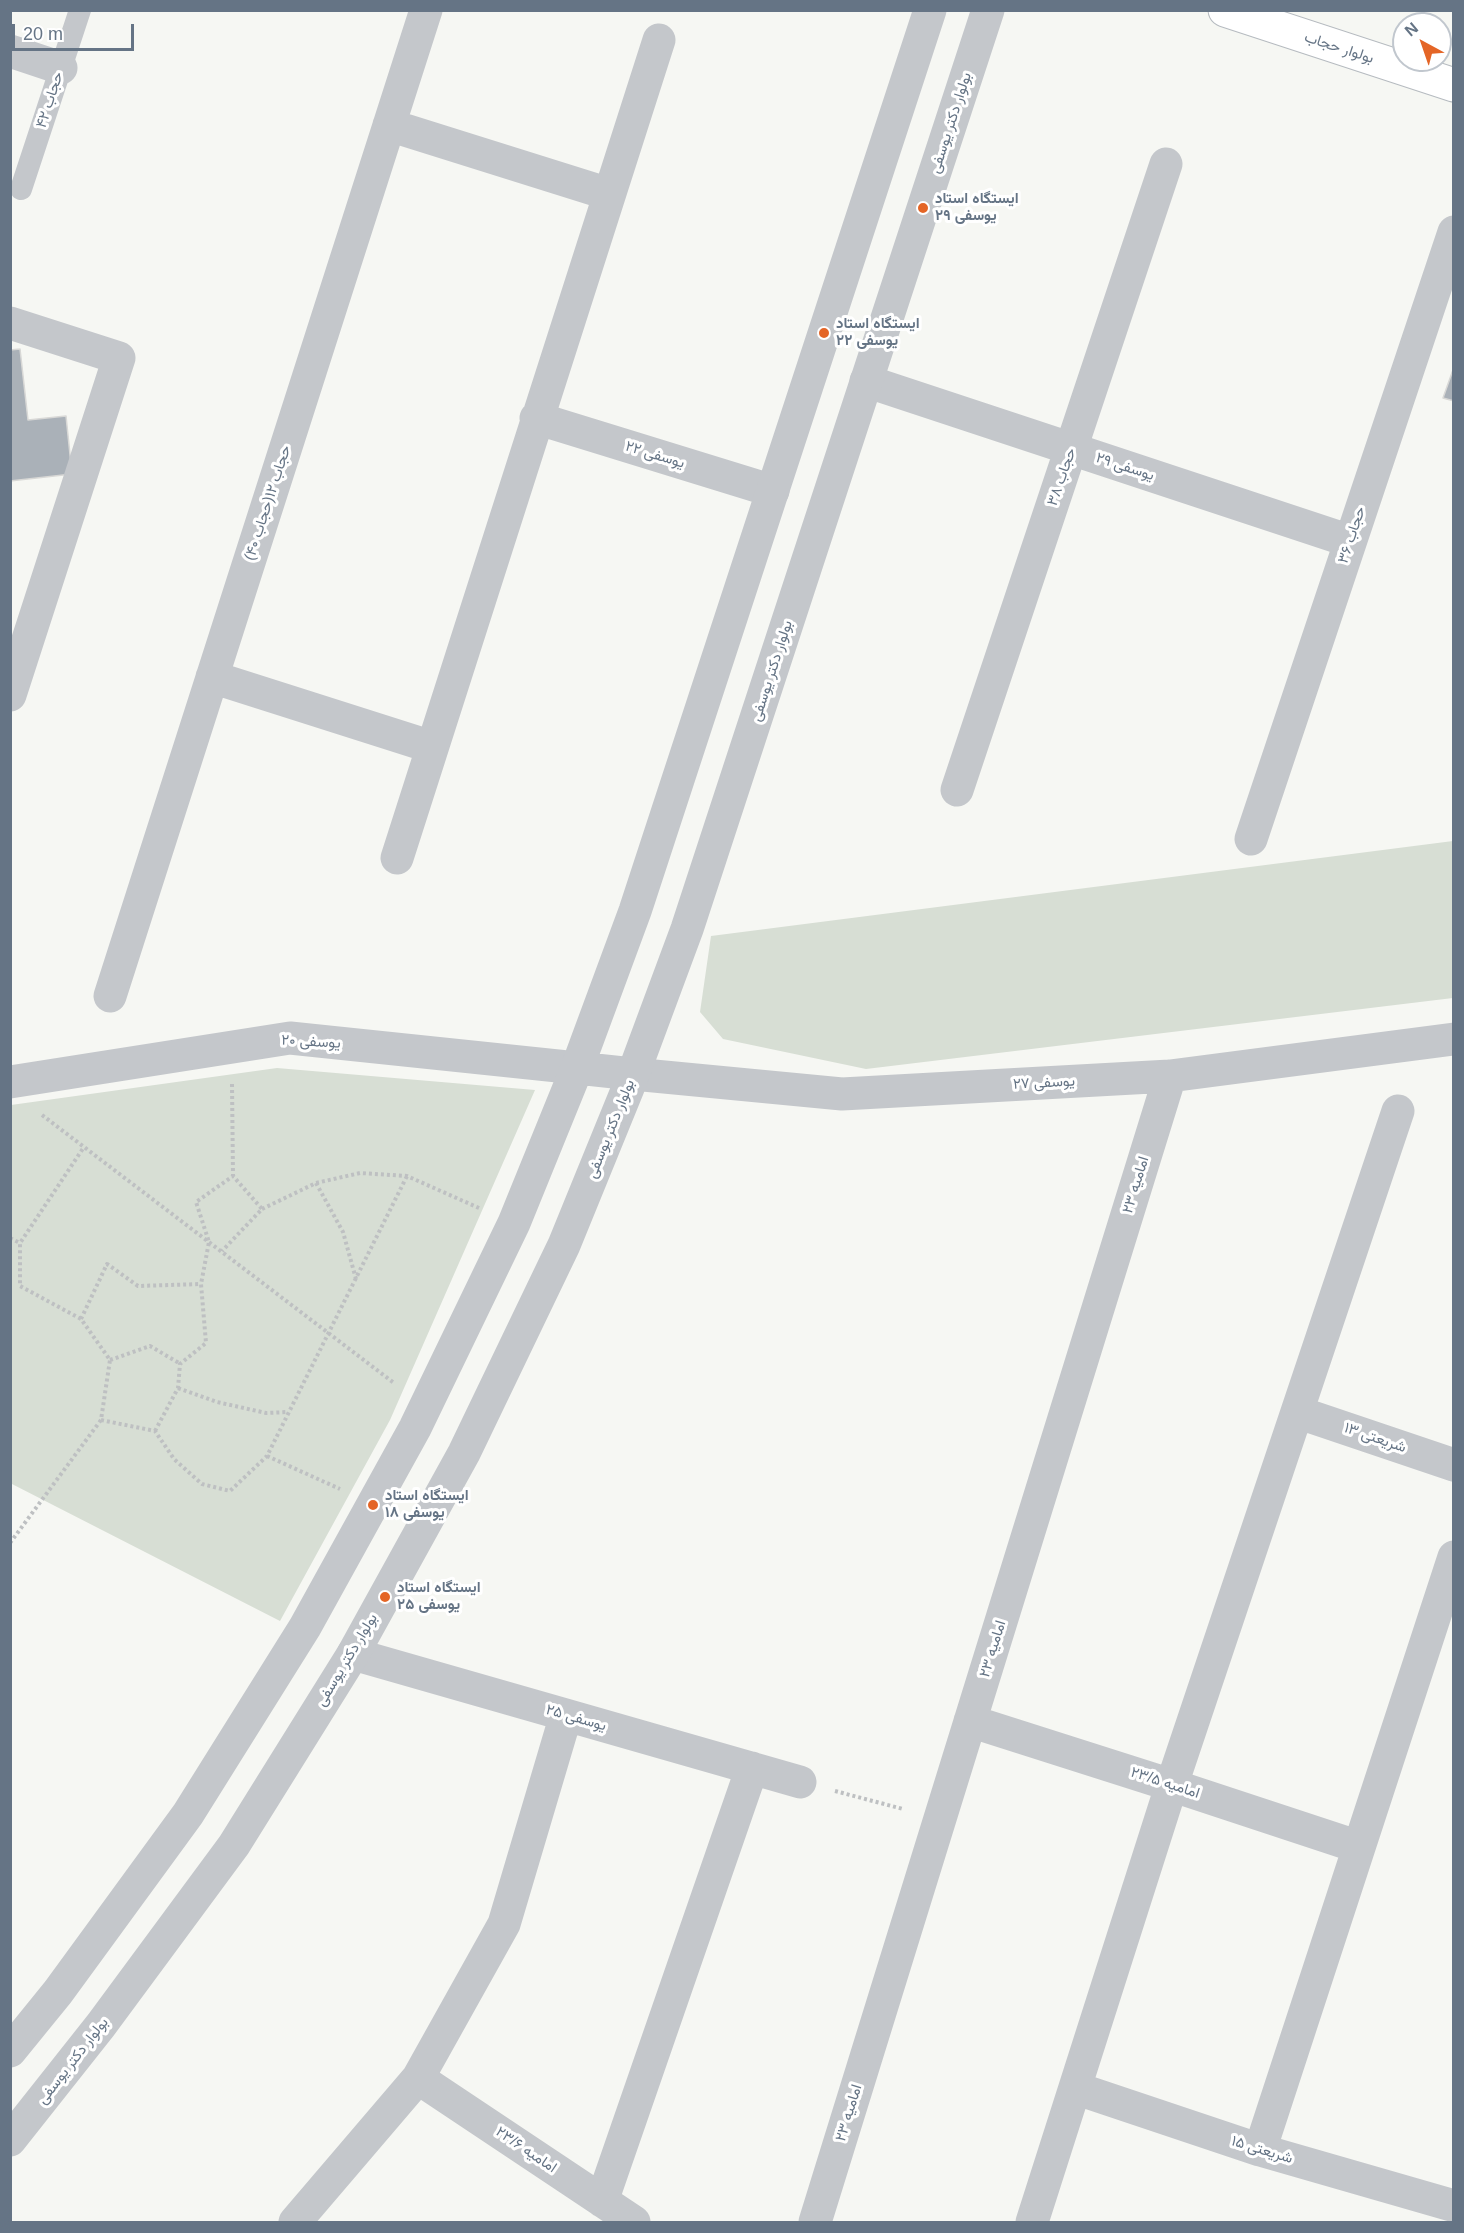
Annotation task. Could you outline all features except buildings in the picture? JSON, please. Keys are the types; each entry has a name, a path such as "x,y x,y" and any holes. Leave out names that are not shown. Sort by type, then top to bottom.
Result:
{"main road":[{"name":"بولوار حجاب","path":"1225,10 1454,85"}],"street":[{"name":"حجاب ۱۲(حجاب ۴۰)","path":"110,996 426,10"},
{"path":"10,2051 58,1992 188,1814 305,1627 426,1407 514,1223 577,1068 635,911 930,10"},
{"name":"بولوار دکتر یوسفی","path":"10,2140 101,2025 234,1845 352,1654 464,1453 564,1245 633,1074 687,929 988,10"},
{"path":"397,858 536,418 659,40"},
{"path":"10,51 61,68"},
{"path":"389,125 609,194"},
{"name":"حجاب ۳۸","path":"957,790 1166,164"},
{"name":"حجاب ۳۶","path":"1251,839 1454,232"},
{"path":"10,323 119,358 10,695"},
{"name":"یوسفی ۲۹","path":"866,381 1350,541"},
{"name":"یوسفی ۲۲","path":"536,418 773,491"},
{"path":"212,678 432,747"},
{"name":"یوسفی ۲۰","path":"10,1082 290,1038 633,1074"},
{"name":"یوسفی ۲۷","path":"633,1074 842,1094 1170,1076 1454,1040"},
{"name":"امامیه ۲۳","path":"815,2223 1170,1076"},
{"path":"1032,2223 1172,1785 1398,1111"},
{"name":"شریعتی ۱۳","path":"1297,1412 1454,1465"},
{"path":"1260,2150 1454,1557"},
{"name":"یوسفی ۲۵","path":"352,1654 800,1782"},
{"path":"295,2223 418,2078 504,1924 566,1715"},
{"name":"امامیه ۲۳/۵","path":"970,1721 1359,1847"},
{"path":"602,2201 752,1768"},
{"name":"امامیه ۲۳/۶","path":"418,2078 634,2223"},
{"name":"شریعتی ۱۵","path":"1075,2088 1260,2150 1450,2209"}],"lane":[{"name":"حجاب ۴۲","path":"21,189 80,10"}],"path":[{"path":"231,1047 234,1176 262,1209"},
{"path":"38,1112 426,1407"},
{"path":"10,1543 101,1420 110,1360 81,1319 20,1286 20,1244 84,1147"},
{"path":"222,1251 262,1209 316,1184 360,1173 407,1176 514,1223"},
{"path":"155,1431 178,1388 180,1364 206,1343 201,1284 209,1242 196,1202 234,1176"},
{"path":"101,1420 155,1431 174,1459 202,1484 230,1491 267,1456 407,1176"},
{"path":"316,1184 343,1232 356,1279"},
{"path":"10,1238 20,1244"},
{"path":"81,1319 107,1264 138,1286 201,1284"},
{"path":"110,1360 150,1346 180,1364"},
{"path":"178,1388 217,1402 256,1410 288,1412"},
{"path":"267,1456 373,1505"},
{"path":"800,1782 940,1819"}],"shaded area":[{"path":"1453,841 1453,998 866,1069 723,1039 700,1012 711,936"},
{"path":"277,1068 535,1090 390,1420 280,1621 10,1483 11,1105"}],"place":[{"name":"ایستگاه استاد یوسفی ۲۹","path":"923,208"},
{"name":"ایستگاه استاد یوسفی ۲۲","path":"824,333"},
{"name":"ایستگاه استاد یوسفی ۱۸","path":"373,1505"},
{"name":"ایستگاه استاد یوسفی ۲۵","path":"385,1597"}]}
